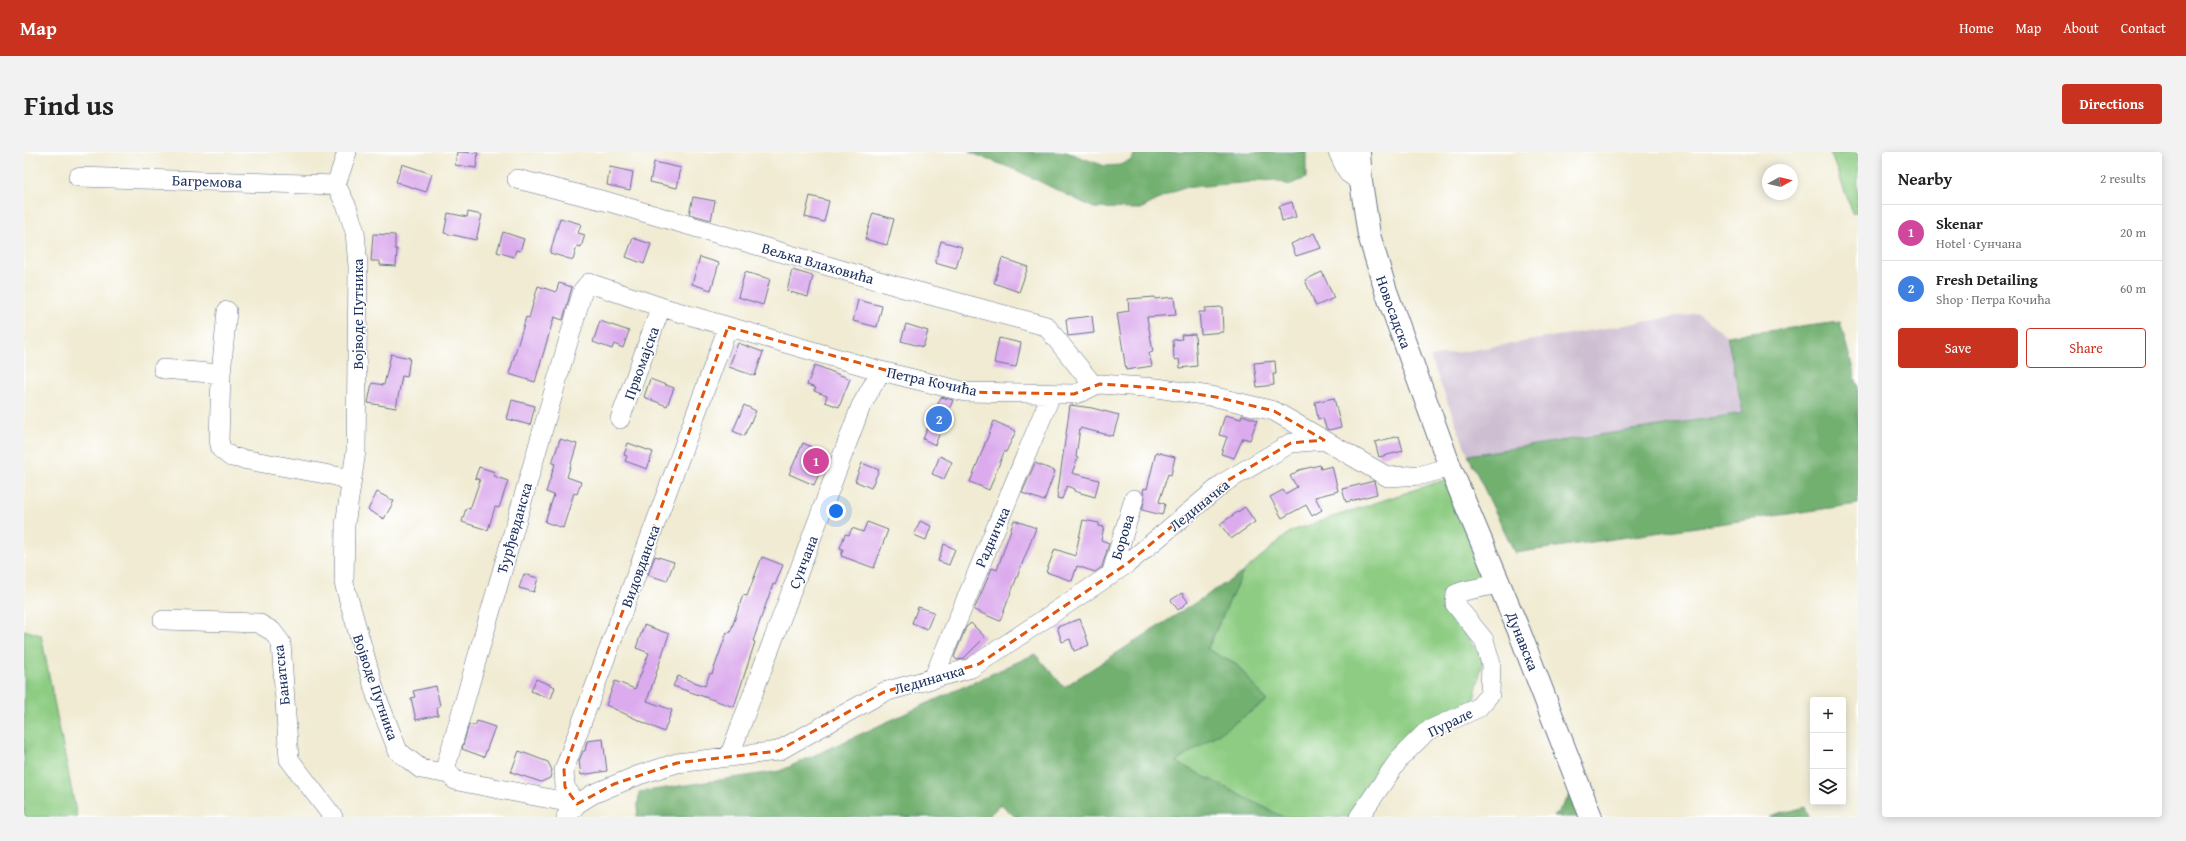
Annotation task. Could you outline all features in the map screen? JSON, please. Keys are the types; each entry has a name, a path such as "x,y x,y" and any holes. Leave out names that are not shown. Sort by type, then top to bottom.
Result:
{"main road":[{"name":"Новосадска","path":"1359,152 1361,182 1369,235 1376,260 1450,467"},
{"name":"Дунавска","path":"1450,467 1500,583 1592,817"}],"street":[{"path":"336,185 347,152"},
{"path":"1338,152 1348,173 1361,182"},
{"name":"Багремова","path":"78,177 336,185"},
{"name":"Вељка Влаховића","path":"517,179 610,202 900,287 1046,326 1093,385"},
{"name":"Војводе Путника","path":"336,185 347,207 355,232 358,266 356,452 345,525 344,583 376,695 398,751 421,769 449,774 455,780 571,810"},
{"name":"Петра Кочића","path":"589,283 661,307 881,371 966,392 1051,395 1080,393 1093,385 1157,388 1223,398 1274,411 1388,477 1422,475 1450,467"},
{"name":"Ђурђевданска","path":"449,774 446,766 583,290 589,283"},
{"name":"Првомајска","path":"620,419 661,307"},
{"path":"227,311 221,374 219,440 221,449 231,457 336,476 351,482"},
{"name":"Видовданска","path":"571,810 565,786 564,770 728,326"},
{"path":"163,369 221,374"},
{"name":"Сунчана","path":"729,757 861,406 881,371"},
{"name":"Радничка","path":"933,679 1051,395"},
{"name":"Лединачка","path":"571,810 614,784 677,763 778,751 884,692 963,671 979,664 1111,575 1146,549 1226,482 1291,443 1324,440"},
{"name":"Борова","path":"1111,575 1134,499"},
{"name":"Пурале","path":"1359,817 1400,758 1427,731 1478,708 1490,694 1491,664 1484,640 1468,618 1455,604 1456,594 1468,589 1500,583"},
{"name":"Банатска","path":"163,620 258,624 272,631 281,643 289,759 333,817"}],"highlighted area":[{"path":"728,327 966,392 1074,394 1100,384 1157,388 1216,397 1274,411 1324,440 1291,443 1225,482 1128,563 979,664 884,692 778,751 677,763 614,784 577,804 565,787 564,770"}],"shaded area":[{"path":"1698,313 1727,336 1743,413 1468,455 1430,357"}],"green space":[{"path":"969,152 1066,152 1105,166 1120,165 1132,160 1135,152 1306,152 1306,178 1289,185 1275,180 1181,188 1140,209 1094,208 1016,170"},
{"path":"1830,152 1858,152 1858,211 1853,214"},
{"path":"1840,322 1858,387 1858,504 1515,553 1468,455 1743,413 1727,336"},
{"path":"1447,479 1492,591 1445,604 1483,660 1473,704 1412,736 1351,817 1283,817 1175,762 1267,701 1237,665 1207,650 1243,572 1291,531"},
{"path":"1243,572 1207,649 1237,665 1267,701 1176,762 1283,817 1015,817 1001,804 988,817 637,817 639,792 780,771 1035,654 1064,687"},
{"path":"24,630 41,635 77,817 24,817"},
{"path":"1574,790 1584,817 1554,817"},
{"path":"1805,807 1809,817 1769,817"}],"building":[{"path":"457,152 478,153 476,168 455,165"},
{"path":"654,162 681,168 677,188 650,182"},
{"path":"402,164 432,174 426,192 396,182"},
{"path":"610,167 633,172 630,190 607,185"},
{"path":"810,196 829,201 824,222 805,217"},
{"path":"693,197 715,201 711,220 689,214"},
{"path":"1292,202 1296,217 1282,221 1279,206"},
{"path":"468,212 482,215 476,240 444,233 448,213 467,217"},
{"path":"873,213 894,219 887,245 865,239"},
{"path":"560,218 581,224 578,233 585,235 581,247 577,246 573,260 550,253"},
{"path":"503,232 524,239 520,251 516,250 514,257 497,252"},
{"path":"1314,233 1321,248 1296,256 1291,244"},
{"path":"373,234 395,235 395,249 397,249 396,266 380,265 380,261 371,261"},
{"path":"633,238 651,244 644,264 626,257"},
{"path":"941,241 962,247 956,269 935,263"},
{"path":"700,257 719,263 711,290 692,284"},
{"path":"1002,258 1028,267 1019,292 994,283"},
{"path":"792,270 813,276 808,297 787,291"},
{"path":"745,272 770,279 763,305 738,297"},
{"path":"1322,272 1334,298 1316,306 1305,280"},
{"path":"559,283 572,287 563,320 554,317 535,382 509,374 526,317 529,318 538,286 556,292"},
{"path":"1155,297 1155,299 1174,297 1176,315 1147,317 1153,352 1149,353 1152,366 1126,370 1117,313 1129,311 1128,299"},
{"path":"858,300 882,306 877,327 853,321"},
{"path":"1222,307 1223,332 1201,334 1199,312 1205,312 1205,308"},
{"path":"1092,316 1094,333 1068,336 1066,319"},
{"path":"600,321 629,331 623,348 614,344 612,349 593,342"},
{"path":"906,324 928,331 923,347 901,341"},
{"path":"1195,334 1197,366 1180,368 1179,359 1174,360 1173,340 1182,339 1181,335"},
{"path":"999,338 1021,343 1016,367 994,363"},
{"path":"738,343 763,352 755,376 729,367"},
{"path":"391,354 410,358 407,377 402,376 396,408 368,403 372,383 384,385"},
{"path":"1275,361 1276,374 1273,374 1274,385 1257,387 1254,363"},
{"path":"815,365 850,379 839,407 825,402 827,396 814,391 816,388 807,385"},
{"path":"650,379 674,388 667,406 644,397"},
{"path":"941,397 953,400 935,445 923,439"},
{"path":"1334,398 1341,427 1329,430 1326,428 1323,418 1318,419 1315,402"},
{"path":"512,400 535,406 530,425 507,419"},
{"path":"744,405 756,411 744,436 733,431"},
{"path":"1070,405 1092,408 1119,415 1113,436 1080,428 1076,457 1078,458 1072,473 1099,480 1095,497 1074,491 1074,489 1067,486 1062,499 1057,498"},
{"path":"1225,415 1241,419 1242,415 1257,420 1250,440 1243,438 1234,458 1221,454 1227,437 1219,435"},
{"path":"994,421 1016,431 1006,452 1004,452 989,490 970,482"},
{"path":"1399,436 1403,451 1379,457 1375,442"},
{"path":"560,439 577,444 567,477 581,482 577,494 574,493 563,528 545,522 554,495 546,492 555,464 552,463"},
{"path":"628,443 653,452 647,469 625,461 627,456 624,455"},
{"path":"803,443 822,452 820,455 826,458 814,485 789,474"},
{"path":"1156,452 1175,457 1171,475 1168,474 1159,502 1165,504 1162,515 1142,510 1145,497 1143,492 1144,488 1147,489"},
{"path":"940,456 952,462 944,479 932,474"},
{"path":"862,463 879,470 871,488 855,481"},
{"path":"1035,463 1055,471 1044,501 1022,493"},
{"path":"1320,465 1321,469 1332,466 1338,491 1315,497 1322,510 1312,516 1306,505 1282,518 1270,497 1283,490 1285,494 1297,487 1290,476 1299,470"},
{"path":"479,467 495,472 494,476 508,481 499,508 495,507 488,530 462,522 466,508 470,509 480,480 475,478"},
{"path":"1374,481 1377,494 1346,502 1342,489"},
{"path":"377,492 394,501 384,519 368,510"},
{"path":"1245,507 1255,522 1231,539 1220,524"},
{"path":"1014,520 1036,528 1000,621 974,610 992,568 997,570"},
{"path":"1083,520 1099,523 1099,526 1104,527 1101,540 1109,543 1102,567 1095,572 1077,566 1072,581 1046,572 1055,549 1075,556"},
{"path":"920,521 931,526 926,540 914,535"},
{"path":"867,522 888,530 874,568 841,556 843,549 840,548 845,534 849,535 852,528 863,532"},
{"path":"944,544 955,549 949,565 938,561"},
{"path":"655,556 674,562 667,581 648,575"},
{"path":"762,557 783,565 775,585 773,584 753,641 755,642 734,707 673,686 678,676 705,686 710,673 712,674 727,632 730,633 743,595 747,596"},
{"path":"524,574 538,578 534,592 519,588"},
{"path":"1182,593 1188,602 1178,610 1171,600"},
{"path":"918,607 934,612 927,629 912,623"},
{"path":"1080,619 1089,645 1074,651 1070,639 1062,642 1057,627"},
{"path":"971,623 985,637 963,659 957,660 954,657 966,627"},
{"path":"644,625 669,634 647,701 672,710 664,732 606,705 615,681 635,689 649,653 636,648"},
{"path":"536,679 555,687 551,699 531,691"},
{"path":"436,686 440,706 437,707 438,715 416,720 411,698 415,697 413,691"},
{"path":"477,721 495,727 484,757 462,749 469,724 475,726"},
{"path":"603,739 607,771 581,775 579,761 583,751 585,751 587,741"},
{"path":"519,751 548,762 552,770 550,778 541,782 511,772"}],"place":[{"name":"Fresh Detailing","path":"939,419"},
{"name":"Skenar","path":"816,461"}]}
